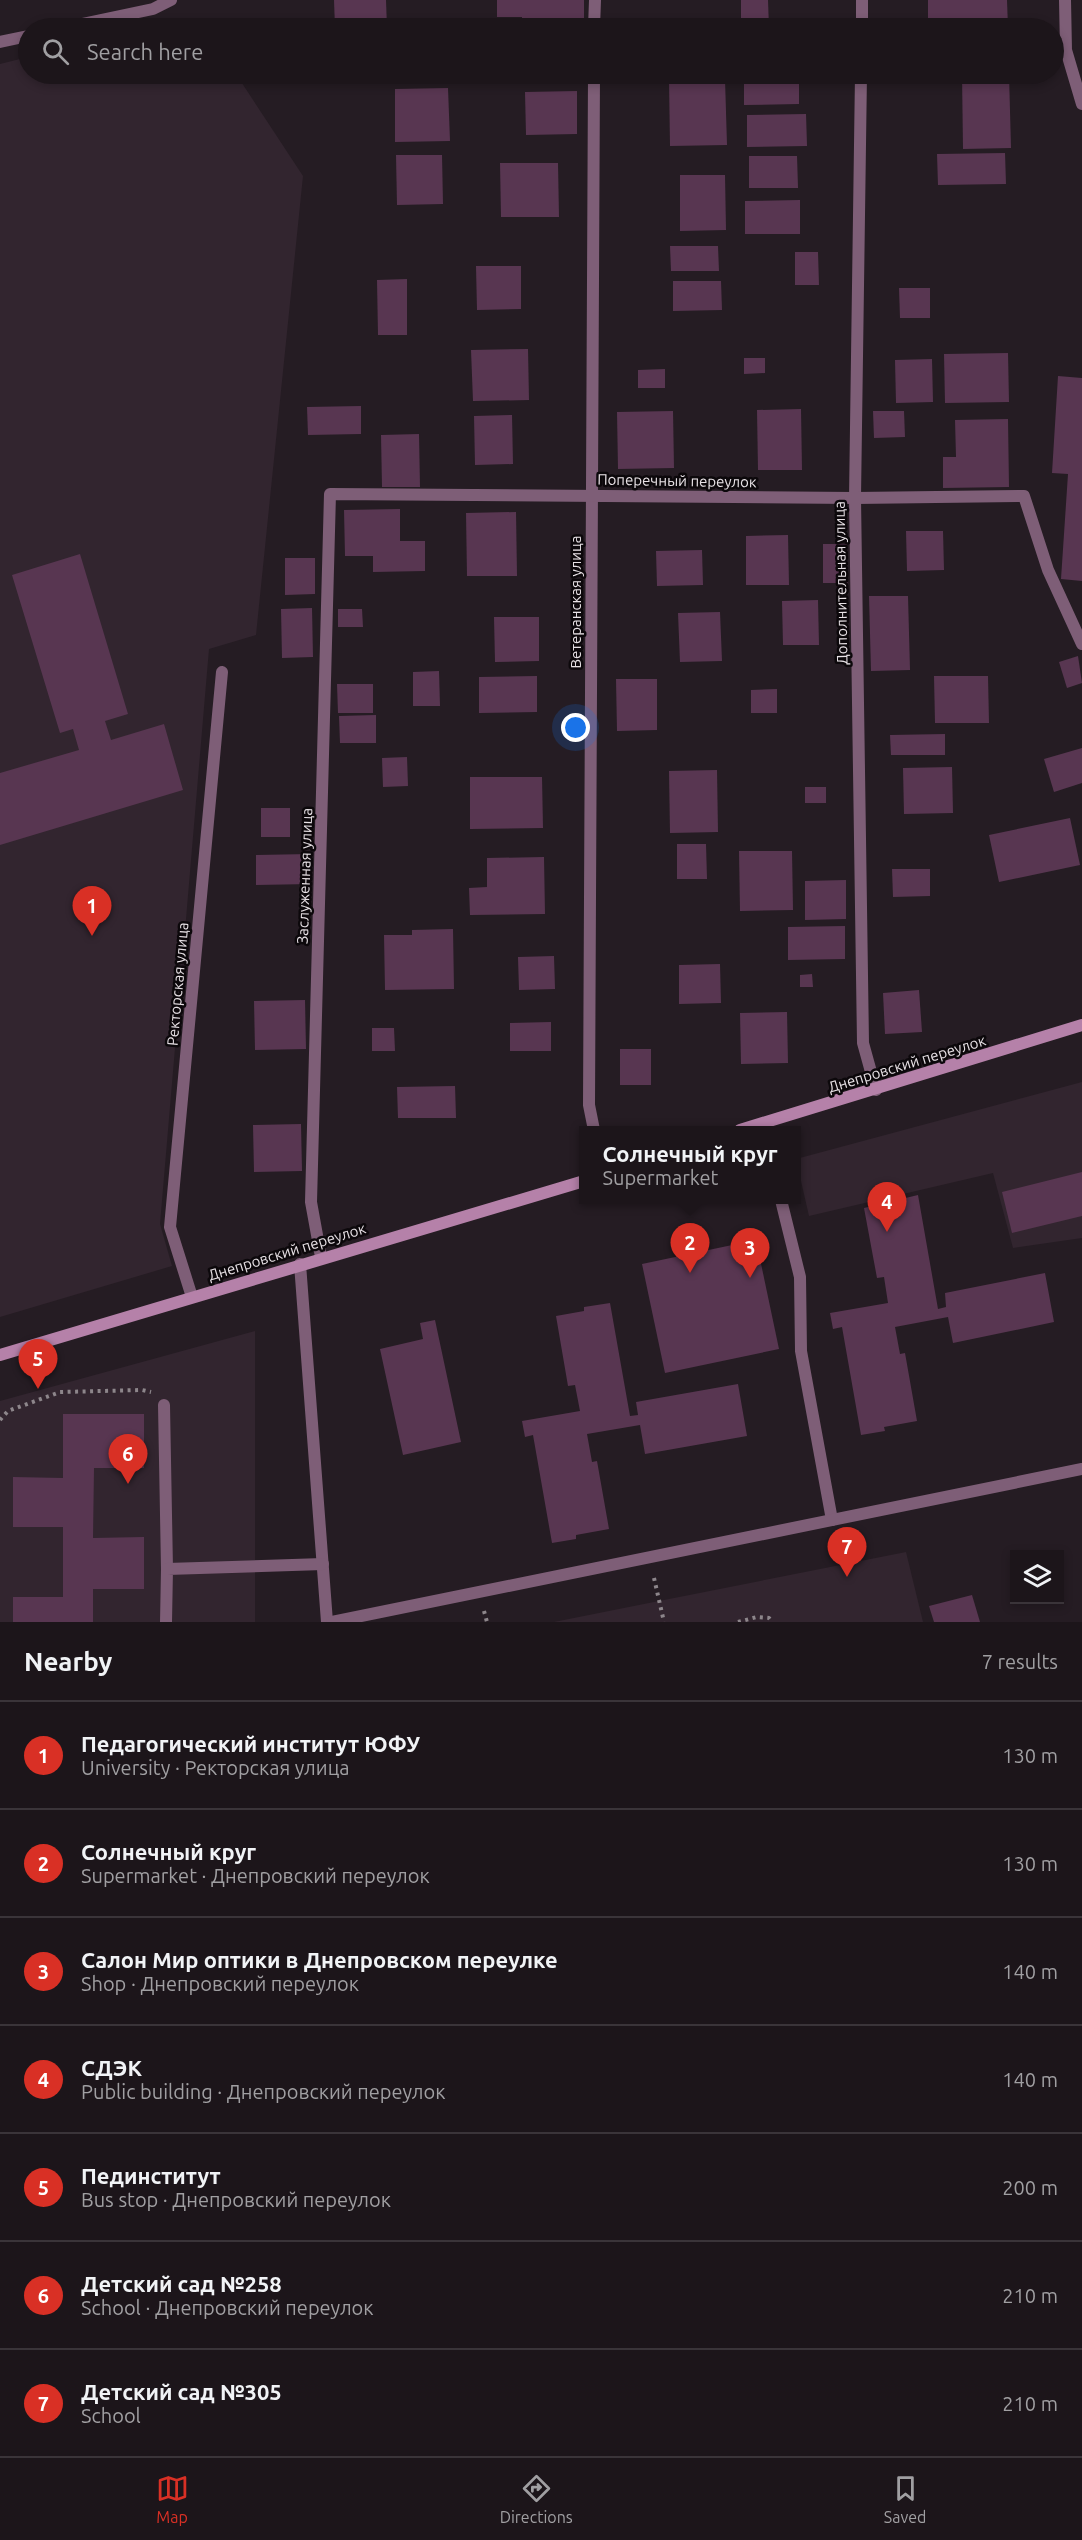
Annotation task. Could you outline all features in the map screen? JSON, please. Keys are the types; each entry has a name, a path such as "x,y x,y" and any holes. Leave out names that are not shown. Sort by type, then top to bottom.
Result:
{"street":[{"path":"110,18 153,9 171,0"},
{"path":"594,0 594,18"},
{"path":"862,0 862,18"},
{"path":"1065,0 1066,50 1082,104"},
{"path":"0,42 18,38"},
{"name":"Ветеранская улица","path":"593,1126 589,1105 594,84"},
{"name":"Дополнительная улица","path":"861,84 855,498 863,1043 876,1090"},
{"name":"Поперечный переулок","path":"330,494 855,498 1024,496 1048,570 1082,644"},
{"name":"Заслуженная улица","path":"321,1257 311,1202 330,494"},
{"name":"Ректорская улица","path":"192,1297 170,1227 222,672"},
{"name":"Днепровский переулок","path":"767,1126 1082,1025"},
{"name":"Днепровский переулок","path":"0,1355 321,1257 579,1182"},
{"path":"782,1204 800,1277 801,1352 832,1520"},
{"path":"300,1264 327,1622"},
{"path":"164,1406 166,1622"},
{"path":"332,1622 1082,1469"},
{"path":"167,1569 323,1564"}],"path":[{"path":"0,1420 8,1411 60,1392 142,1390 154,1394 164,1406"},
{"path":"654,1578 664,1622"},
{"path":"738,1622 757,1617 769,1618 772,1622"}],"shaded area":[{"path":"18,60 18,84 243,84 303,176 256,635 209,649 160,1224 172,1266 0,1317 0,64"},
{"path":"1082,1082 1082,1238 1013,1248 993,1173 809,1216 801,1181 801,1158"},
{"path":"255,1331 255,1622 0,1622 0,1401"},
{"path":"906,1552 923,1622 554,1622 659,1601"}],"building":[{"path":"334,0 386,0 387,18 335,18"},
{"path":"497,0 584,0 584,18 497,17"},
{"path":"741,0 768,0 769,18 741,18"},
{"path":"928,0 1007,0 1008,18 928,18"},
{"path":"669,84 725,84 727,145 670,146"},
{"path":"744,84 799,84 799,104 744,105"},
{"path":"962,84 1009,84 1011,148 963,149"},
{"path":"448,88 450,141 395,142 395,89"},
{"path":"577,91 577,134 526,135 525,92"},
{"path":"806,114 807,146 747,147 747,115"},
{"path":"1005,153 1006,184 938,185 937,154"},
{"path":"396,155 442,155 443,204 397,205"},
{"path":"749,156 797,156 798,188 749,188"},
{"path":"500,163 558,163 559,217 501,217"},
{"path":"680,175 725,175 726,230 680,231"},
{"path":"800,200 800,234 745,234 745,201"},
{"path":"670,246 718,246 719,271 671,271"},
{"path":"795,252 818,252 819,285 795,285"},
{"path":"476,266 521,266 521,309 477,310"},
{"path":"407,279 407,335 378,335 377,280"},
{"path":"673,281 721,281 722,310 673,311"},
{"path":"899,288 930,288 930,318 900,318"},
{"path":"528,349 529,400 473,401 471,350"},
{"path":"1008,353 1009,402 945,403 944,354"},
{"path":"744,358 765,358 765,373 744,374"},
{"path":"932,359 933,402 896,403 895,360"},
{"path":"665,369 665,388 638,388 638,370"},
{"path":"1058,376 1082,378 1082,581 1061,579 1068,474 1052,473"},
{"path":"361,406 361,434 308,435 307,407"},
{"path":"801,409 802,470 758,470 757,410"},
{"path":"673,411 674,468 618,469 617,412"},
{"path":"873,411 904,411 905,437 874,438"},
{"path":"512,415 513,464 475,465 474,416"},
{"path":"1008,419 1009,487 943,488 943,457 956,457 955,420"},
{"path":"419,434 420,487 382,487 381,435"},
{"path":"400,509 400,541 425,541 425,571 373,572 373,556 345,556 344,510"},
{"path":"516,512 517,576 467,576 466,513"},
{"path":"906,531 943,531 944,570 907,571"},
{"path":"788,535 789,585 746,585 746,536"},
{"path":"823,544 847,544 848,583 823,583"},
{"path":"702,550 703,585 657,586 656,551"},
{"path":"80,554 128,714 105,721 111,740 164,724 183,790 0,845 0,773 79,750 73,729 60,733 12,575"},
{"path":"285,558 315,558 315,594 285,595"},
{"path":"869,596 908,596 910,670 871,671"},
{"path":"818,600 819,645 783,645 782,601"},
{"path":"312,608 313,657 282,658 281,609"},
{"path":"338,609 362,609 363,627 338,627"},
{"path":"720,612 722,661 680,662 678,613"},
{"path":"494,617 539,617 539,661 495,662"},
{"path":"1078,656 1082,683 1067,688 1059,662"},
{"path":"439,671 440,706 413,706 413,672"},
{"path":"537,676 537,712 479,713 479,677"},
{"path":"934,676 988,676 989,723 935,723"},
{"path":"616,679 657,679 657,730 617,731"},
{"path":"337,684 373,684 373,713 338,713"},
{"path":"777,689 777,713 751,713 751,690"},
{"path":"376,715 376,743 340,743 339,716"},
{"path":"945,734 945,755 891,755 890,735"},
{"path":"1082,748 1082,783 1054,792 1044,759"},
{"path":"407,757 408,786 383,787 382,758"},
{"path":"952,767 953,813 904,814 903,768"},
{"path":"717,770 718,832 670,833 669,771"},
{"path":"470,777 542,777 543,828 470,829"},
{"path":"805,787 826,787 826,803 805,803"},
{"path":"261,808 290,808 290,837 261,837"},
{"path":"1070,818 1080,865 999,882 989,835"},
{"path":"677,844 706,844 707,879 677,879"},
{"path":"739,851 792,851 793,910 740,911"},
{"path":"310,854 311,884 256,885 256,855"},
{"path":"544,857 545,914 470,915 469,888 487,887 487,858"},
{"path":"892,869 930,869 930,896 893,897"},
{"path":"846,880 846,919 805,920 805,881"},
{"path":"845,926 845,959 788,960 788,927"},
{"path":"453,929 454,989 385,990 384,935 412,935 412,930"},
{"path":"554,956 555,989 519,990 518,957"},
{"path":"720,964 721,1003 679,1004 679,965"},
{"path":"812,974 813,987 800,987 800,975"},
{"path":"919,990 922,1032 885,1034 883,993"},
{"path":"305,1000 306,1049 255,1050 254,1001"},
{"path":"787,1012 788,1063 741,1064 740,1013"},
{"path":"551,1022 551,1051 510,1051 510,1023"},
{"path":"372,1028 394,1028 395,1051 372,1051"},
{"path":"620,1049 651,1049 651,1085 620,1085"},
{"path":"455,1086 456,1118 398,1118 397,1087"},
{"path":"301,1124 302,1171 254,1172 253,1125"},
{"path":"1082,1172 1082,1216 1012,1233 1002,1192"},
{"path":"918,1195 938,1309 946,1307 945,1293 1045,1273 1054,1322 953,1343 948,1317 895,1327 900,1354 905,1353 917,1421 884,1427 885,1431 861,1435 842,1327 833,1329 830,1313 888,1303 884,1277 877,1278 864,1208"},
{"path":"756,1240 779,1349 665,1373 642,1264"},
{"path":"610,1303 630,1416 638,1415 636,1402 738,1384 747,1436 645,1454 640,1425 587,1434 592,1462 597,1461 609,1529 576,1535 576,1539 552,1543 533,1435 525,1437 522,1421 580,1411 575,1385 568,1386 556,1316 584,1311 584,1307"},
{"path":"435,1320 461,1442 403,1455 380,1349 423,1339 420,1323"},
{"path":"63,1414 144,1414 144,1468 94,1468 93,1538 144,1537 144,1589 93,1589 93,1622 13,1622 13,1597 63,1597 63,1527 13,1527 13,1477 63,1478"},
{"path":"972,1595 980,1622 934,1622 929,1606"}],"place":[{"name":"Педагогический институт ЮФУ","path":"92,936"},
{"name":"СДЭК","path":"887,1232"},
{"name":"Солнечный круг","path":"690,1273"},
{"name":"Салон Мир оптики в Днепровском переулке","path":"750,1278"},
{"name":"Пединститут","path":"38,1389"},
{"name":"Детский сад №258","path":"128,1484"},
{"name":"Детский сад №305","path":"847,1577"}]}
